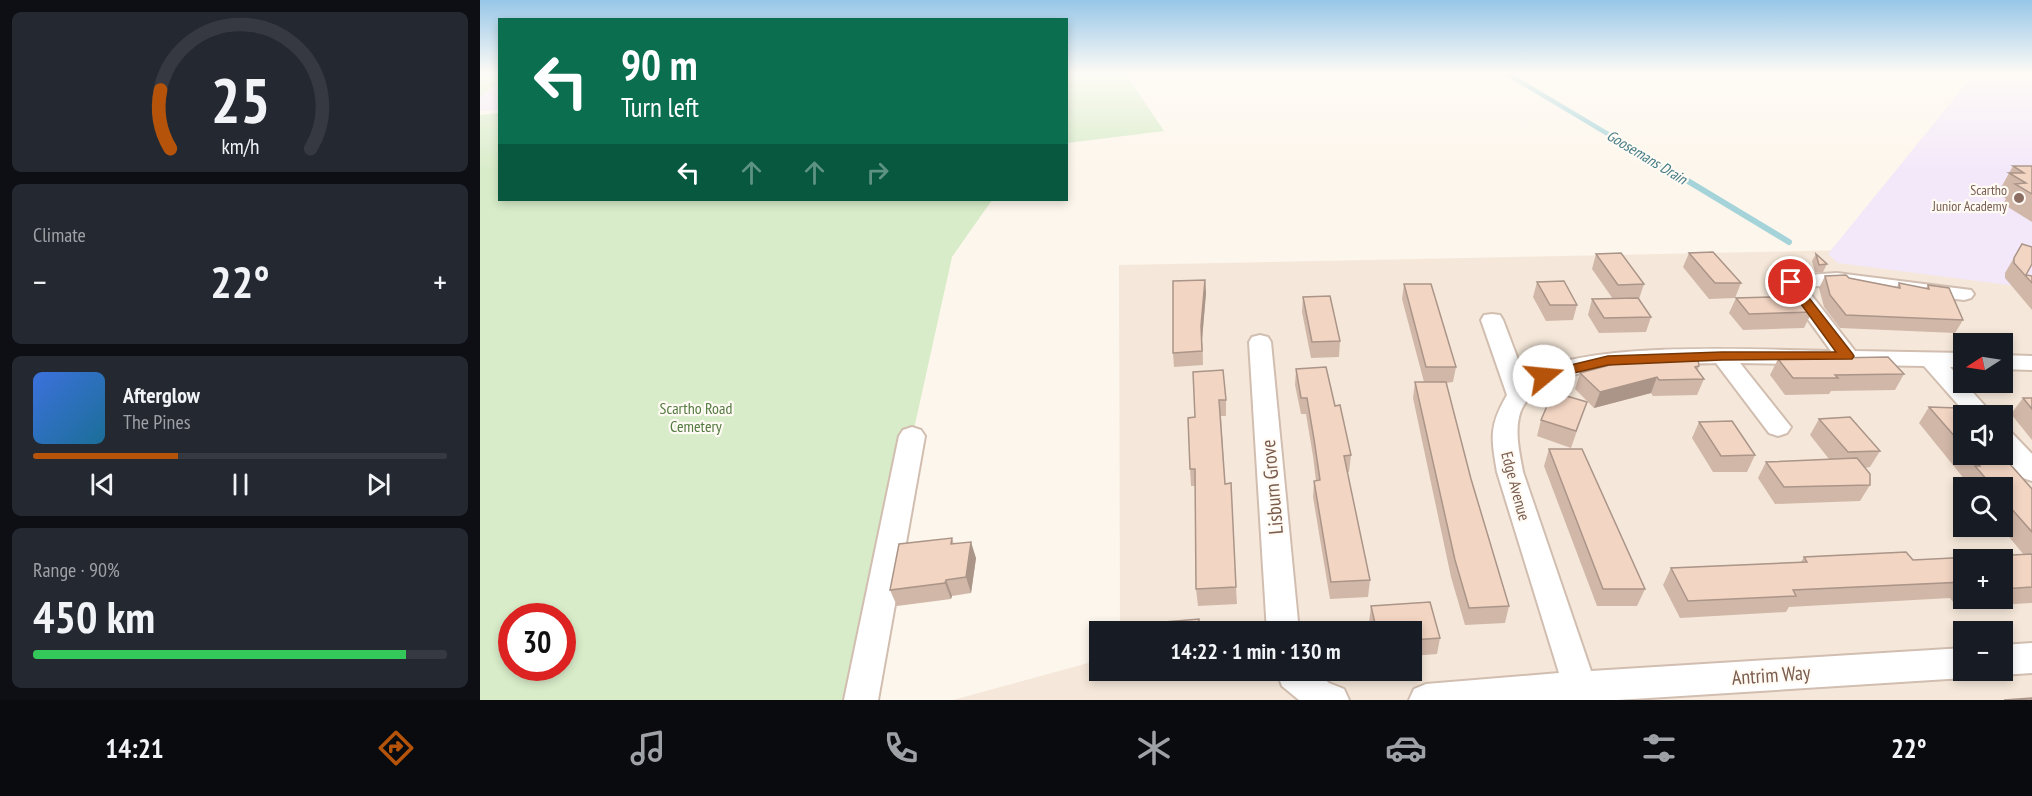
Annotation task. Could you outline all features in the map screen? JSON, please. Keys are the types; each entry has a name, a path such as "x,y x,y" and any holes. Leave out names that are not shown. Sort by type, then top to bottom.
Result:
{"street":[{"path":"1847,356 1791,282 1837,279 1964,294"},
{"path":"1492,320 1519,395"},
{"name":"Lisburn Grove","path":"1260,342 1282,621"},
{"path":"1722,356 1778,427"},
{"name":"Edge Avenue","path":"1581,694 1510,472 1505,442 1507,416 1519,395 1544,376 1573,367 1608,361 1722,356 1847,356 1953,359"},
{"path":"1929,358 1972,405"},
{"path":"2013,362 2032,363"},
{"path":"861,700 912,435"},
{"path":"2013,450 2032,471"},
{"path":"2013,659 2032,658"},
{"name":"Antrim Way","path":"1581,694 1953,664"},
{"path":"1301,681 1319,696 1332,700"},
{"path":"1426,700 1581,694"}],"shaded area":[{"path":"480,106 498,106 498,110 480,111"},
{"path":"1948,106 2032,106 2032,288 1838,263 1828,254"},
{"path":"2032,159 2032,700 953,700 1089,663 1089,681 1422,681 1422,621 1120,621 1119,265 1857,250"}],"green space":[{"path":"1068,106 1147,106 1164,131 1068,143"},
{"name":"Scartho Road Cemetery","path":"498,113 498,201 991,201 952,257 854,700 480,700 480,115"}],"building":[{"path":"2013,166 2032,166 2032,194 2015,184 2026,183 2009,173 2024,173"},
{"path":"2022,244 2032,247 2032,264 2026,275 2032,276 2032,283 2014,263 2014,258"},
{"path":"1713,252 1741,283 1715,283 1689,253"},
{"path":"1621,253 1644,284 1618,285 1596,254"},
{"path":"1816,254 1827,264 1819,265"},
{"path":"1846,275 1849,278 1900,288 1899,283 1929,289 1928,285 1949,288 1963,320 1846,315 1830,295 1825,276"},
{"path":"1205,280 1201,326 1202,351 1173,353 1173,281"},
{"path":"1564,281 1577,305 1550,305 1537,282"},
{"path":"1404,284 1431,284 1456,367 1426,367"},
{"path":"1330,296 1340,341 1312,342 1303,297"},
{"path":"1807,296 1812,302 1812,312 1749,314 1736,298"},
{"path":"1638,298 1651,317 1604,318 1592,299"},
{"path":"1888,357 1904,374 1793,378 1778,359"},
{"path":"1698,360 1699,366 1695,367 1704,379 1659,380 1657,377 1600,392 1580,373 1625,361"},
{"path":"1326,367 1335,406 1340,405 1351,455 1344,456 1370,580 1331,582 1314,481 1320,480 1314,439 1307,398 1301,398 1296,369"},
{"path":"1223,370 1226,400 1219,400 1225,484 1231,483 1236,587 1196,589 1195,469 1190,469 1188,418 1195,417 1193,372"},
{"path":"1415,382 1446,382 1471,479 1509,606 1469,608 1455,560"},
{"path":"1553,392 1587,402 1576,431 1541,420"},
{"path":"2023,398 2032,398 2032,409"},
{"path":"1929,407 1953,408 1953,434"},
{"path":"1850,417 1880,451 1848,452 1819,419"},
{"path":"1732,421 1755,455 1721,456 1699,422"},
{"path":"1549,449 1582,449 1645,589 1603,589"},
{"path":"1857,458 1870,474 1870,485 1784,487 1766,462"},
{"path":"2011,465 2032,489 2032,532 2013,510 2013,477 1984,477 1975,466"},
{"path":"952,538 951,544 971,542 966,577 946,580 945,583 890,590 899,544"},
{"path":"1906,552 1913,560 1953,558 1953,583 1793,590 1796,596 1688,601 1671,568 1807,562 1804,557"},
{"path":"2032,554 2032,587 2013,588 2013,555"},
{"path":"1430,602 1440,638 1422,639 1422,621 1374,621 1371,606"},
{"path":"1199,619 1199,621 1176,621"},
{"path":"2032,698 2032,700 2004,700"}],"waterway":[{"name":"Goosemans Drain","path":"1561,106 1685,180"},
{"name":"Goosemans Drain","path":"1683,178 1789,242"}],"place":[{"name":"Scartho Junior Academy","path":"2019,198"}],"route":[{"path":"1544,376 1573,367 1608,361 1722,356 1847,356 1791,282"}]}
